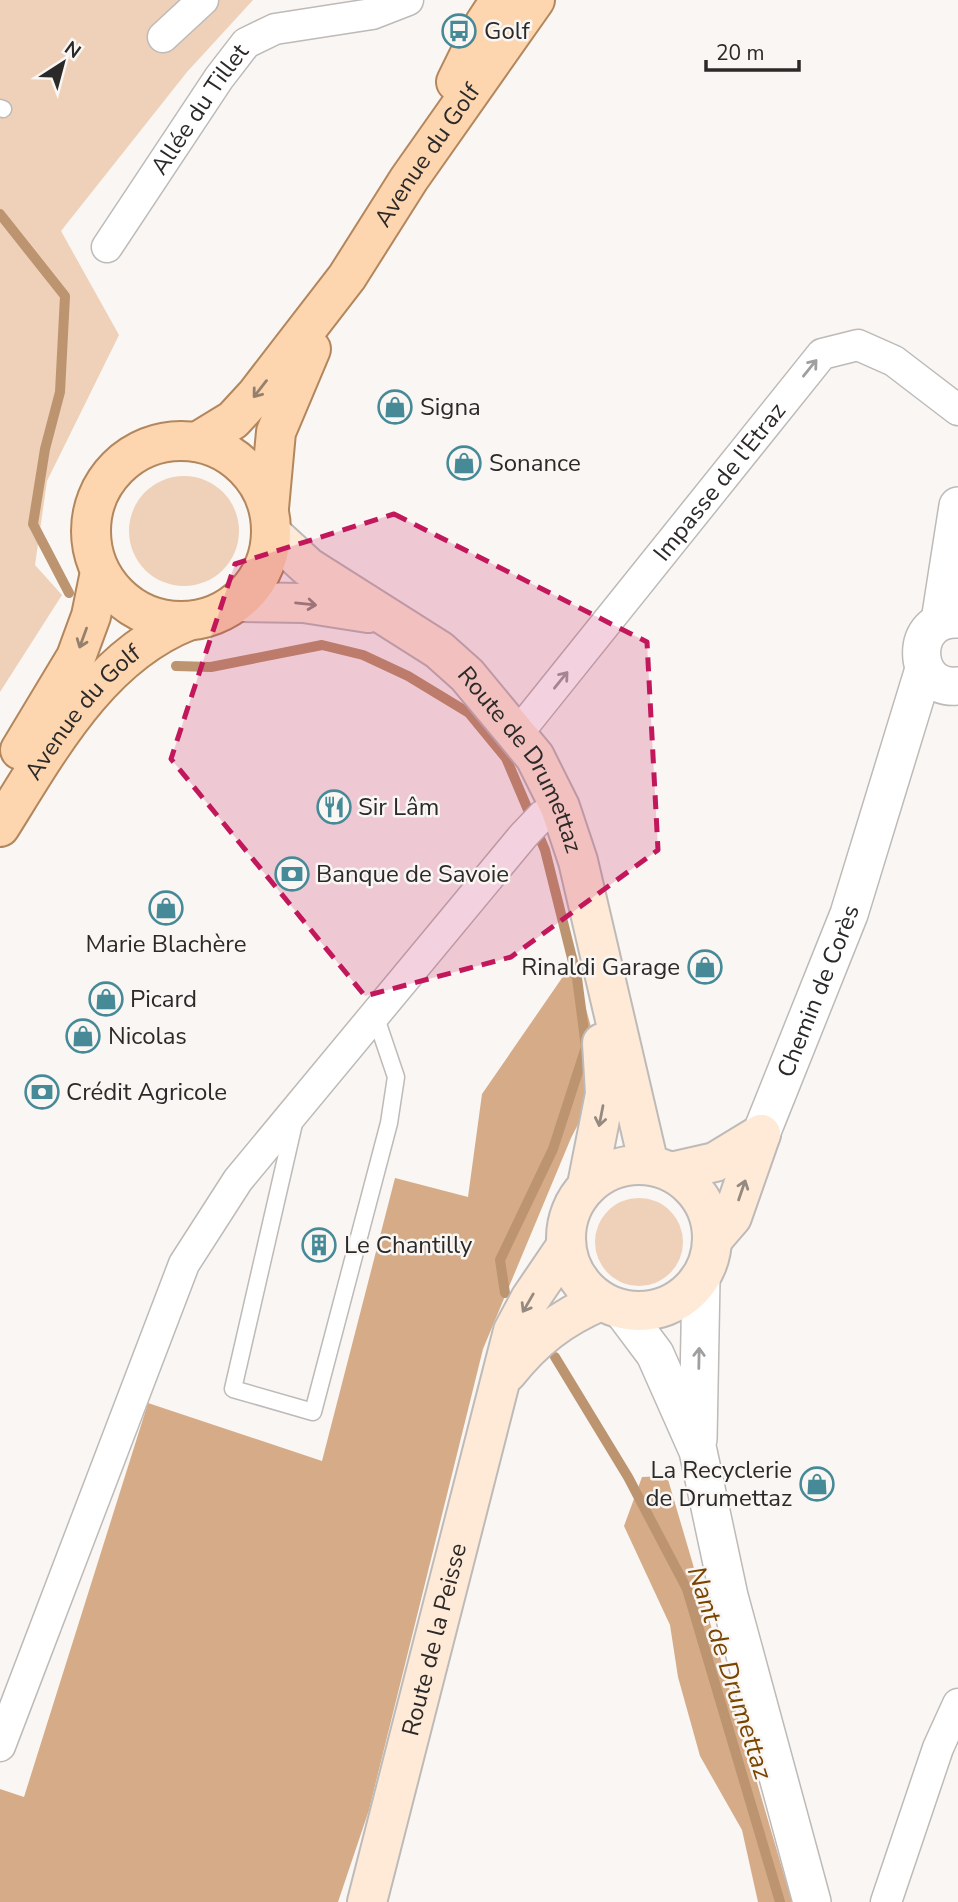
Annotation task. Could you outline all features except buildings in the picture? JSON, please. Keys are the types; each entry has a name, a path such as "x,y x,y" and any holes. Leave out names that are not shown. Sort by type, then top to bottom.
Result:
{"main road":[{"path":"409,179 485,23 500,0"},
{"name":"Avenue du Golf","path":"197,442 233,420 256,395 346,277 409,179 535,0"},
{"name":"Avenue du Golf","path":"270,521 276,432 291,391 346,277"},
{"path":"169,441 197,442 221,450 242,464 258,484 270,521 267,560 255,583 238,602 215,615 188,621 162,619 137,610 116,593 100,572 92,544 92,516 101,489 112,474 141,449 169,441"},
{"name":"Route de Drumettaz","path":"270,521 308,568 439,650 467,675 518,733 535,757 542,820 578,861 598,950 660,1168"},
{"name":"Avenue du Golf","path":"0,781 76,657 91,616 100,572"},
{"name":"Route de Drumettaz","path":"238,602 304,603 380,615"},
{"name":"Avenue du Golf","path":"0,827 62,730 106,678 150,639 188,621"},
{"name":"Route de Drumettaz","path":"587,1185 605,1094 598,950"},
{"path":"660,1168 688,1184 702,1200 710,1218 713,1239 709,1260 701,1279 685,1296 666,1307 644,1312 611,1306 584,1287 571,1268 566,1246 566,1224 574,1203 587,1185 606,1172 627,1166 660,1168 715,1162 761,1134"},
{"name":"Chemin de Corès","path":"713,1239 732,1217 761,1134"},
{"name":"Route de la Peisse","path":"367,1902 504,1378 513,1331 530,1299 566,1246"},
{"path":"504,1378 529,1346 550,1328 611,1306"}],"street":[{"path":"163,37 203,0"},
{"name":"Allée du Tillet","path":"107,247 219,78 246,43 275,29 372,15 408,0"},
{"name":"Impasse de l'Etraz","path":"518,733 822,354 858,345 894,361 958,410"},
{"path":"949,620 958,506"},
{"name":"Chemin de Corès","path":"761,1134 849,914 924,669 920,658 924,636 949,620"},
{"path":"924,669 940,684 958,687"},
{"path":"905,735 958,687"},
{"path":"0,1746 184,1264 238,1180 542,820"},
{"path":"698,1451 701,1279"},
{"path":"611,1306 655,1354 698,1451 729,1595 812,1902"},
{"path":"886,1902 939,1748 958,1704"}],"lane":[{"path":"297,1109 233,1389 313,1412 389,1123 396,1077 375,1015"}],"highlighted area":[{"path":"394,514 647,642 658,850 511,957 365,996 171,759 235,564"}],"shaded area":[{"path":"0,0 253,0 187,72 61,231 119,335 47,481 35,565 62,595 0,692"},
{"path":"184,476 205,481 223,492 234,510 239,531 234,552 223,570 205,581 184,586 163,581 145,570 134,552 129,531 134,510 145,492 163,481"},
{"path":"573,962 604,1074 571,1138 483,1349 369,1810 338,1902 0,1902 0,1789 24,1797 148,1403 322,1461 395,1178 468,1197 482,1094"},
{"path":"639,1198 664,1205 676,1217 683,1242 676,1267 664,1279 639,1286 614,1279 602,1267 595,1242 602,1217 614,1205"},
{"path":"667,1476 792,1902 758,1902 742,1830 700,1756 678,1677 670,1625 624,1526 642,1477"}],"waterway":[{"name":"Nant de Drumettaz","path":"0,214 65,296 60,392 45,449 33,524 69,593"},
{"name":"Nant de Drumettaz","path":"176,666 211,667 322,645 363,655 408,676 469,713 506,758 545,850 577,978 586,1047 553,1149 500,1260 505,1293"},
{"name":"Nant de Drumettaz","path":"555,1357 628,1477 687,1589 780,1902"}],"place":[{"name":"Golf","path":"459,31"},
{"name":"Signa","path":"395,407"},
{"name":"Sonance","path":"464,463"},
{"name":"Sir Lâm","path":"334,807"},
{"name":"Banque de Savoie","path":"292,874"},
{"name":"Marie Blachère","path":"166,908"},
{"name":"Rinaldi Garage","path":"705,967"},
{"name":"Picard","path":"106,999"},
{"name":"Nicolas","path":"83,1036"},
{"name":"Crédit Agricole","path":"42,1092"},
{"name":"Le Chantilly","path":"319,1245"},
{"name":"La Recyclerie de Drumettaz","path":"817,1484"}]}
